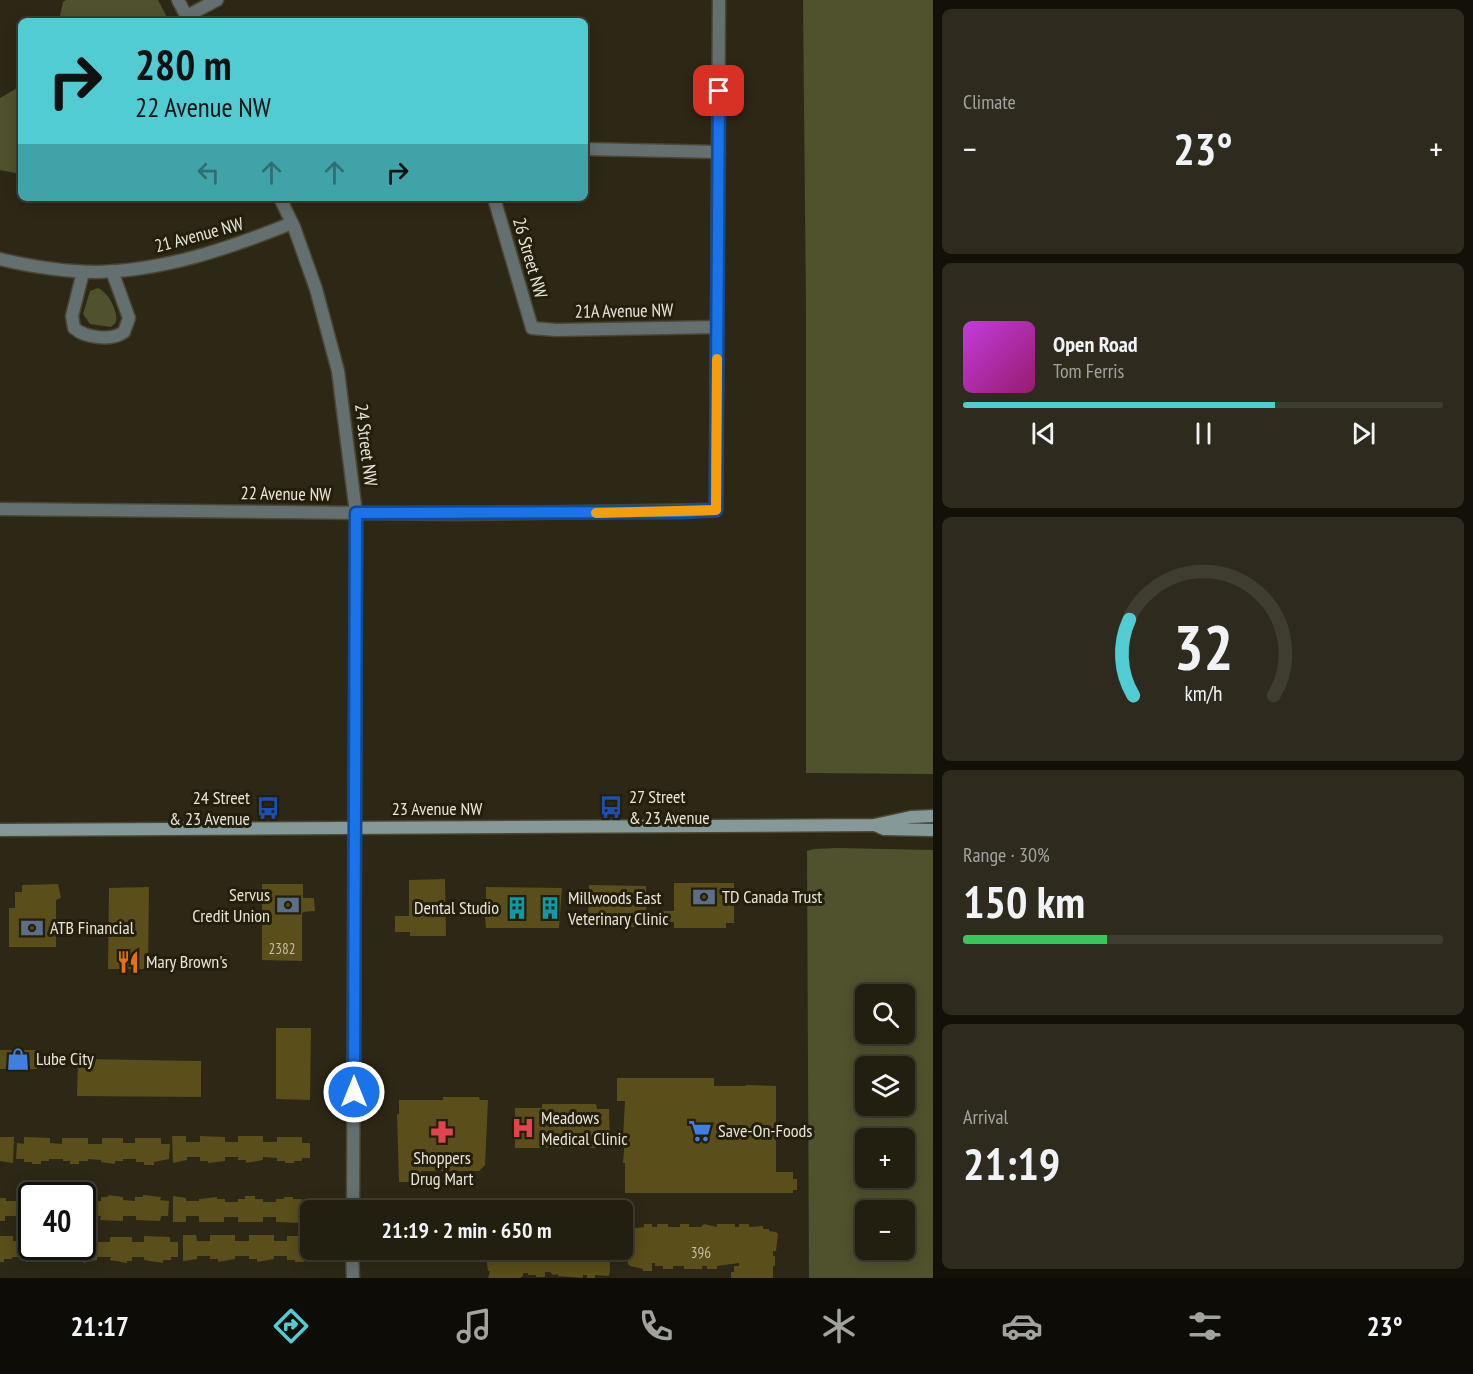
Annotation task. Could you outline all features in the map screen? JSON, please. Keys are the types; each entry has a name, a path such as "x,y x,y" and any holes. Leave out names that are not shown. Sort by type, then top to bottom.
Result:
{"main road":[{"name":"23 Avenue NW","path":"0,830 874,825 904,818 933,816"},
{"name":"23 Avenue NW","path":"874,825 884,829 933,830"}],"street":[{"path":"178,0 187,18"},
{"path":"190,18 217,0"},
{"path":"717,327 719,0"},
{"path":"588,149 719,152"},
{"name":"24 Street NW","path":"281,201 292,223 315,289 338,371 356,513 353,1200"},
{"name":"26 Street NW","path":"495,201 532,328"},
{"name":"21 Avenue NW","path":"0,259 83,272 149,267 202,255 244,242 292,223"},
{"path":"83,272 72,316 74,328 83,333 111,337 124,332 129,318 112,271"},
{"name":"21A Avenue NW","path":"532,328 556,330 717,327"},
{"name":"22 Avenue NW","path":"0,509 356,513 716,510 717,327"},
{"path":"352,1260 352,1278"}],"green space":[{"path":"66,0 158,0 167,18 60,18 63,2"},
{"path":"803,0 933,0 933,774 806,773 806,306"},
{"path":"18,88 18,173 0,170 0,98"},
{"path":"98,288 105,293 114,307 116,322 111,327 90,324 83,314 90,291"},
{"path":"837,848 933,850 933,1278 809,1278 807,851"}],"building":[{"path":"445,879 446,936 410,936 410,932 395,932 395,916 409,916 409,880"},
{"name":"TD Canada Trust","path":"674,883 734,883 734,923 726,923 726,928 674,928 674,922 662,922 662,911 674,911"},
{"name":"ATB Financial","path":"58,884 61,898 56,900 56,947 9,947 9,908 15,908 15,892 22,892 22,885"},
{"path":"262,884 303,884 303,898 314,898 315,911 302,914 302,961 262,960"},
{"path":"589,885 646,886 646,927 588,927"},
{"path":"149,887 148,969 108,969 109,888"},
{"path":"486,887 562,888 559,928 486,928 484,906 486,906"},
{"path":"276,1028 311,1028 310,1100 276,1099"},
{"name":"Lube City","path":"0,1050 37,1050 37,1069 0,1069"},
{"path":"78,1059 201,1061 201,1097 77,1096"},
{"name":"Save-On-Foods","path":"617,1078 714,1078 714,1086 776,1086 776,1172 793,1172 793,1179 797,1179 797,1190 793,1190 793,1193 625,1193 625,1163 623,1163 625,1138 623,1138 625,1101 617,1101"},
{"name":"Shoppers Drug Mart","path":"443,1097 479,1097 480,1100 488,1100 485,1165 479,1171 421,1171 421,1182 399,1182 397,1114 399,1114 399,1100 443,1100"},
{"path":"542,1104 596,1104 597,1109 609,1109 610,1148 515,1148 515,1108 542,1108"},
{"path":"172,1136 186,1136 186,1142 200,1142 200,1136 225,1137 225,1142 238,1142 238,1136 263,1136 263,1142 277,1142 277,1137 302,1137 302,1143 310,1143 310,1158 285,1163 285,1161 277,1161 277,1158 263,1157 263,1160 246,1163 246,1160 238,1160 238,1157 225,1157 225,1161 208,1163 208,1161 200,1161 200,1157 187,1157 187,1160 173,1163"},
{"path":"0,1137 14,1137 13,1163 0,1161"},
{"path":"24,1137 50,1138 50,1143 62,1144 62,1138 88,1138 88,1144 102,1144 102,1138 123,1138 123,1143 135,1143 135,1138 161,1138 161,1144 170,1144 169,1159 154,1162 154,1165 144,1165 144,1162 136,1162 136,1159 123,1159 123,1161 115,1161 115,1164 88,1159 88,1161 79,1161 79,1164 70,1164 70,1161 63,1161 63,1159 49,1159 49,1161 41,1161 41,1164 32,1164 32,1162 24,1162 24,1159 16,1159 17,1143 24,1144"},
{"path":"108,1195 123,1197 123,1200 135,1201 135,1197 143,1197 143,1195 161,1197 160,1200 169,1201 168,1216 161,1216 160,1221 136,1220 136,1216 123,1216 123,1221 100,1220 101,1216 96,1216 96,1201 101,1201 101,1197 108,1197"},
{"path":"173,1196 186,1198 186,1201 217,1197 217,1199 225,1199 225,1202 238,1202 238,1199 245,1199 245,1196 255,1196 255,1199 263,1199 263,1202 276,1202 276,1199 284,1199 284,1197 302,1199 300,1200 300,1223 276,1222 276,1217 263,1217 263,1222 238,1222 238,1217 224,1217 224,1222 199,1222 199,1216 186,1216 186,1222 173,1222"},
{"path":"0,1198 6,1198 6,1201 18,1201 18,1216 5,1216 5,1221 0,1221"},
{"path":"644,1224 652,1224 652,1227 657,1227 657,1224 668,1224 668,1227 680,1227 680,1224 689,1224 689,1227 701,1227 704,1224 717,1227 717,1224 735,1224 735,1227 739,1227 739,1224 749,1224 749,1227 763,1226 763,1229 769,1229 778,1234 776,1251 773,1251 775,1266 773,1266 773,1278 731,1278 734,1266 739,1266 739,1263 717,1266 717,1269 707,1269 707,1266 702,1266 702,1269 684,1269 684,1266 673,1266 673,1269 663,1269 663,1266 655,1266 655,1263 652,1263 652,1271 643,1271 643,1269 630,1266 628,1260 633,1260 633,1228 644,1227"},
{"path":"183,1235 196,1235 197,1241 210,1241 210,1235 235,1235 235,1241 249,1241 249,1235 274,1235 274,1241 287,1241 287,1236 300,1236 300,1260 304,1262 287,1260 287,1256 274,1256 274,1259 257,1262 257,1259 249,1259 249,1256 235,1256 235,1259 218,1262 218,1259 210,1259 210,1256 197,1256 197,1259 183,1261"},
{"path":"0,1236 13,1236 13,1241 18,1241 18,1257 4,1259 4,1262 0,1262"},
{"path":"144,1236 170,1237 170,1242 178,1242 178,1257 163,1260 163,1263 144,1260 144,1257 132,1257 132,1261 127,1261 127,1263 110,1260 111,1257 97,1257 97,1260 83,1263 83,1260 96,1260 96,1237 97,1242 110,1242 110,1237 132,1237 132,1242 144,1242"},
{"path":"487,1260 610,1260 610,1270 609,1276 595,1275 595,1278 587,1278 587,1275 583,1275 583,1278 558,1276 558,1274 545,1272 545,1277 523,1273 520,1278 488,1278 490,1271 488,1271"}],"slow traffic":[{"path":"596,513 716,510 717,359"}],"place":[{"name":"27 Street & 23 Avenue","path":"611,807"},
{"name":"24 Street & 23 Avenue","path":"268,808"},
{"name":"TD Canada Trust","path":"704,897"},
{"name":"Servus Credit Union","path":"288,905"},
{"name":"Dental Studio","path":"517,908"},
{"name":"Millwoods East Veterinary Clinic","path":"550,908"},
{"name":"ATB Financial","path":"32,928"},
{"name":"Mary Brown's","path":"128,962"},
{"name":"Lube City","path":"18,1059"},
{"name":"Meadows Medical Clinic","path":"523,1128"},
{"name":"Save-On-Foods","path":"700,1131"},
{"name":"Shoppers Drug Mart","path":"442,1132"}],"route":[{"path":"354,1092 356,513 716,510 719,91"}]}
